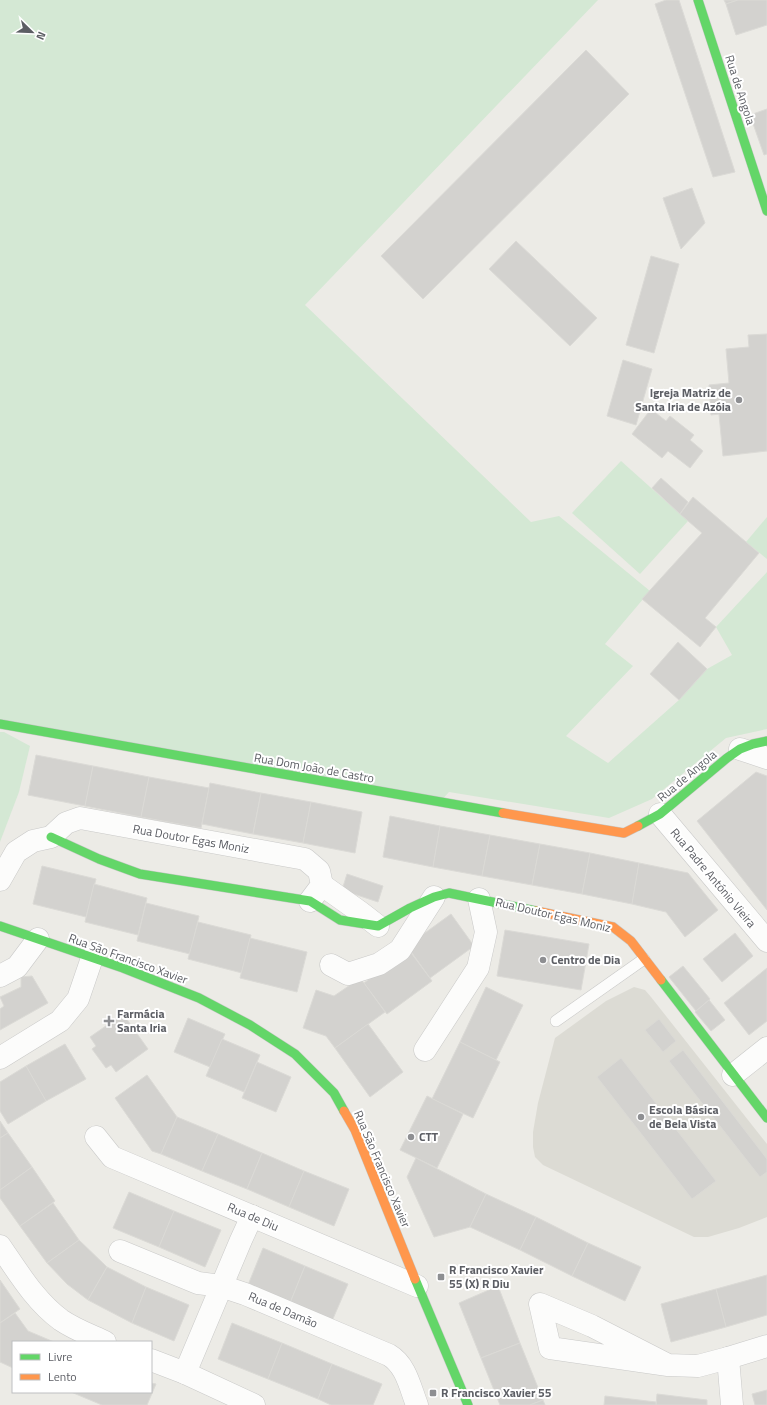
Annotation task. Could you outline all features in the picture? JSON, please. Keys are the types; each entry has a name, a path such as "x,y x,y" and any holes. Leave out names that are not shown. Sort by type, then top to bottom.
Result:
{"street":[{"name":"Rua de Angola","path":"698,0 767,211"},
{"name":"Rua Dom João de Castro","path":"0,724 439,803 624,833"},
{"name":"Rua de Angola","path":"624,833 660,814 727,758 740,749 767,741"},
{"path":"740,749 767,758"},
{"name":"Rua Padre António Vieira","path":"660,814 767,941"},
{"name":"Rua Doutor Egas Moniz","path":"0,880 16,852 33,841 51,837 66,824 80,818 305,859 319,871 316,893"},
{"name":"Rua Doutor Egas Moniz","path":"51,837 99,859 140,874 316,893 360,912 378,926 410,908 434,897 449,893 613,927 631,941 767,1118"},
{"path":"331,965 348,974 379,964 400,950 434,897"},
{"path":"425,1050 478,968 486,932 479,899"},
{"name":"Rua São Francisco Xavier","path":"0,926 92,958 199,998 250,1025 295,1054 334,1093 355,1130 468,1405"},
{"path":"0,976 17,967 38,939"},
{"path":"0,1058 60,1020 78,998 92,958"},
{"path":"733,1075 767,1048"},
{"name":"Rua de Diu","path":"96,1137 112,1157 418,1286"},
{"path":"185,1373 252,1216"},
{"path":"0,1246 23,1280 47,1308 62,1320 103,1341"},
{"name":"Rua de Damão","path":"120,1251 198,1283 222,1286 245,1294 393,1357 403,1367 417,1405"},
{"path":"668,1365 592,1326 540,1304 550,1348 668,1365 698,1366 767,1346"},
{"path":"728,1358 732,1405"},
{"path":"152,1360 185,1373 254,1405"}],"lane":[{"path":"556,1021 644,959"}],"shaded area":[{"name":"Escola Básica de Bela Vista","path":"634,987 645,990 651,997 767,1144 767,1217 739,1228 708,1237 694,1237 543,1165 535,1157 533,1132 538,1103 555,1038 606,1001"}],"green space":[{"path":"0,0 598,0 305,305 531,522 559,516 650,591 605,644 633,666 566,736 608,763 679,700 707,669 732,655 716,627 767,572 767,729 726,738 652,799 609,818 449,792 439,803 0,724"},
{"path":"621,461 688,521 640,574 572,513"},
{"path":"767,517 767,559 746,542"},
{"path":"0,732 4,732 30,746 19,792 0,842"}],"building":[{"path":"666,0 679,0 735,172 713,177 655,4"},
{"path":"724,0 738,0 726,4"},
{"path":"738,0 767,0 767,25 736,35 726,4"},
{"path":"586,50 629,94 423,299 381,256"},
{"path":"767,109 767,154 764,155 750,115"},
{"path":"692,188 705,223 681,249 663,198"},
{"path":"516,241 597,318 570,346 489,269"},
{"path":"651,256 679,264 654,353 626,345"},
{"name":"Igreja Matriz de Santa Iria de Azóia","path":"767,334 767,451 723,456 719,414 711,415 709,385 729,383 726,349 749,347 748,335"},
{"path":"623,360 652,369 636,425 607,416"},
{"path":"651,409 666,421 670,416 694,435 690,440 703,451 690,468 668,451 662,458 632,434"},
{"path":"661,478 688,502 680,514 652,488"},
{"path":"693,497 759,553 705,618 716,627 700,647 642,599 702,533 680,514"},
{"path":"678,642 707,669 679,700 650,674"},
{"path":"36,755 93,766 85,806 28,795"},
{"path":"93,766 149,777 141,817 85,806"},
{"path":"756,772 767,776 767,910 697,821"},
{"path":"149,777 209,788 201,828 141,817"},
{"path":"210,783 261,793 253,834 202,824"},
{"path":"261,793 311,802 303,843 253,834"},
{"path":"311,802 362,812 355,853 303,843"},
{"path":"390,816 440,826 433,867 383,857"},
{"path":"440,826 490,835 482,876 433,867"},
{"path":"490,835 540,844 532,885 482,876"},
{"path":"540,844 590,853 582,894 532,885"},
{"path":"590,853 639,863 632,904 582,894"},
{"path":"639,863 688,873 718,910 685,937 666,912 632,904"},
{"path":"42,866 96,879 86,917 33,904"},
{"path":"347,874 383,886 378,902 342,890"},
{"path":"94,884 147,898 138,935 85,922"},
{"path":"146,903 199,916 190,954 137,941"},
{"path":"451,914 474,946 430,978 407,946"},
{"path":"198,922 251,935 242,973 188,959"},
{"name":"Centro de Dia","path":"505,930 589,944 581,990 497,976"},
{"path":"735,933 753,956 722,982 703,959"},
{"path":"250,938 307,952 297,992 240,978"},
{"path":"409,950 432,981 387,1014 364,983"},
{"path":"683,966 710,999 696,1011 669,977"},
{"path":"767,968 767,1021 749,1035 724,1003"},
{"path":"32,976 48,1003 0,1030 0,1009 4,1006 0,997 21,987 21,977"},
{"path":"359,979 364,983 385,1012 335,1048 326,1036 303,1028 316,990 334,996"},
{"path":"486,987 523,1005 496,1060 460,1042"},
{"path":"709,1000 725,1020 711,1031 695,1012"},
{"path":"123,1014 148,1049 116,1072 111,1065 106,1068 92,1049 96,1046 90,1037"},
{"path":"188,1018 225,1034 210,1067 174,1052"},
{"path":"659,1019 676,1041 663,1052 645,1030"},
{"path":"368,1024 403,1072 370,1097 335,1048"},
{"path":"222,1039 260,1055 244,1092 206,1076"},
{"path":"460,1042 500,1062 473,1118 432,1099"},
{"path":"65,1044 86,1079 46,1101 26,1066"},
{"path":"683,1050 767,1159 767,1172 760,1177 669,1061"},
{"path":"621,1058 716,1181 692,1199 597,1077"},
{"path":"257,1062 291,1077 276,1112 242,1098"},
{"path":"26,1066 46,1101 8,1124 0,1111 0,1082"},
{"path":"147,1075 177,1117 161,1154 152,1151 115,1098"},
{"path":"427,1096 463,1114 437,1168 400,1150"},
{"path":"177,1117 218,1134 202,1171 161,1154"},
{"path":"0,1121 8,1133 0,1138"},
{"path":"8,1133 32,1167 0,1190 0,1138"},
{"path":"218,1134 262,1153 247,1189 202,1171"},
{"path":"262,1153 304,1171 289,1207 247,1189"},
{"path":"416,1158 486,1194 470,1227 434,1237 407,1177"},
{"path":"32,1167 55,1201 20,1226 0,1198 0,1190"},
{"path":"304,1171 349,1189 334,1226 289,1207"},
{"path":"129,1192 174,1211 159,1247 113,1228"},
{"path":"486,1194 536,1217 520,1250 470,1227"},
{"path":"53,1203 79,1240 47,1263 20,1226"},
{"path":"174,1211 221,1230 205,1267 159,1247"},
{"path":"536,1217 588,1243 572,1276 520,1250"},
{"path":"79,1240 107,1267 88,1300 67,1284 47,1263"},
{"path":"588,1243 641,1267 625,1301 572,1276"},
{"path":"263,1248 305,1266 290,1303 248,1285"},
{"path":"305,1266 348,1284 332,1321 290,1303"},
{"path":"107,1267 146,1287 132,1323 88,1300"},
{"path":"767,1275 767,1315 726,1327 716,1289"},
{"path":"0,1280 20,1309 0,1323"},
{"path":"498,1286 520,1343 481,1358 459,1303"},
{"path":"146,1287 189,1305 174,1341 132,1323"},
{"path":"716,1289 726,1327 671,1342 661,1304"},
{"path":"15,1313 28,1331 52,1341 12,1341 12,1368 0,1362 0,1323"},
{"path":"232,1323 282,1343 268,1379 218,1359"},
{"path":"282,1343 332,1364 318,1399 268,1379"},
{"path":"520,1343 543,1400 530,1405 500,1405 481,1358"},
{"path":"332,1364 382,1384 373,1405 331,1405 318,1399"},
{"path":"152,1383 156,1384 147,1405 102,1405 73,1393 152,1393"},
{"path":"767,1390 767,1405 755,1405 752,1394"},
{"path":"657,1394 707,1400 707,1405 656,1405"},
{"path":"605,1396 656,1402 656,1405 604,1405"},
{"path":"543,1400 545,1405 530,1405"}],"traffic: fast":[{"path":"698,0 767,211"},
{"path":"0,724 503,813"},
{"path":"638,826 660,814 727,758 740,749 767,741"},
{"path":"51,837 99,859 140,874 310,901 340,920 378,926 410,908 434,897 449,893 536,911"},
{"path":"0,926 123,968 199,998 250,1025 295,1054 334,1093 344,1111"},
{"path":"661,980 767,1118"},
{"path":"415,1279 468,1405"}],"traffic: slow":[{"path":"503,813 624,833 638,826"},
{"path":"536,911 613,927 631,941 661,980"},
{"path":"344,1111 355,1130 415,1279"}],"place":[{"name":"Igreja Matriz de Santa Iria de Azóia","path":"739,400"},
{"name":"Centro de Dia","path":"543,960"},
{"name":"Farmácia Santa Iria","path":"109,1021"},
{"name":"Escola Básica de Bela Vista","path":"641,1117"},
{"name":"CTT","path":"411,1137"},
{"name":"R Francisco Xavier 55 (X) R Diu","path":"441,1277"},
{"name":"R Francisco Xavier 55","path":"433,1393"}]}
